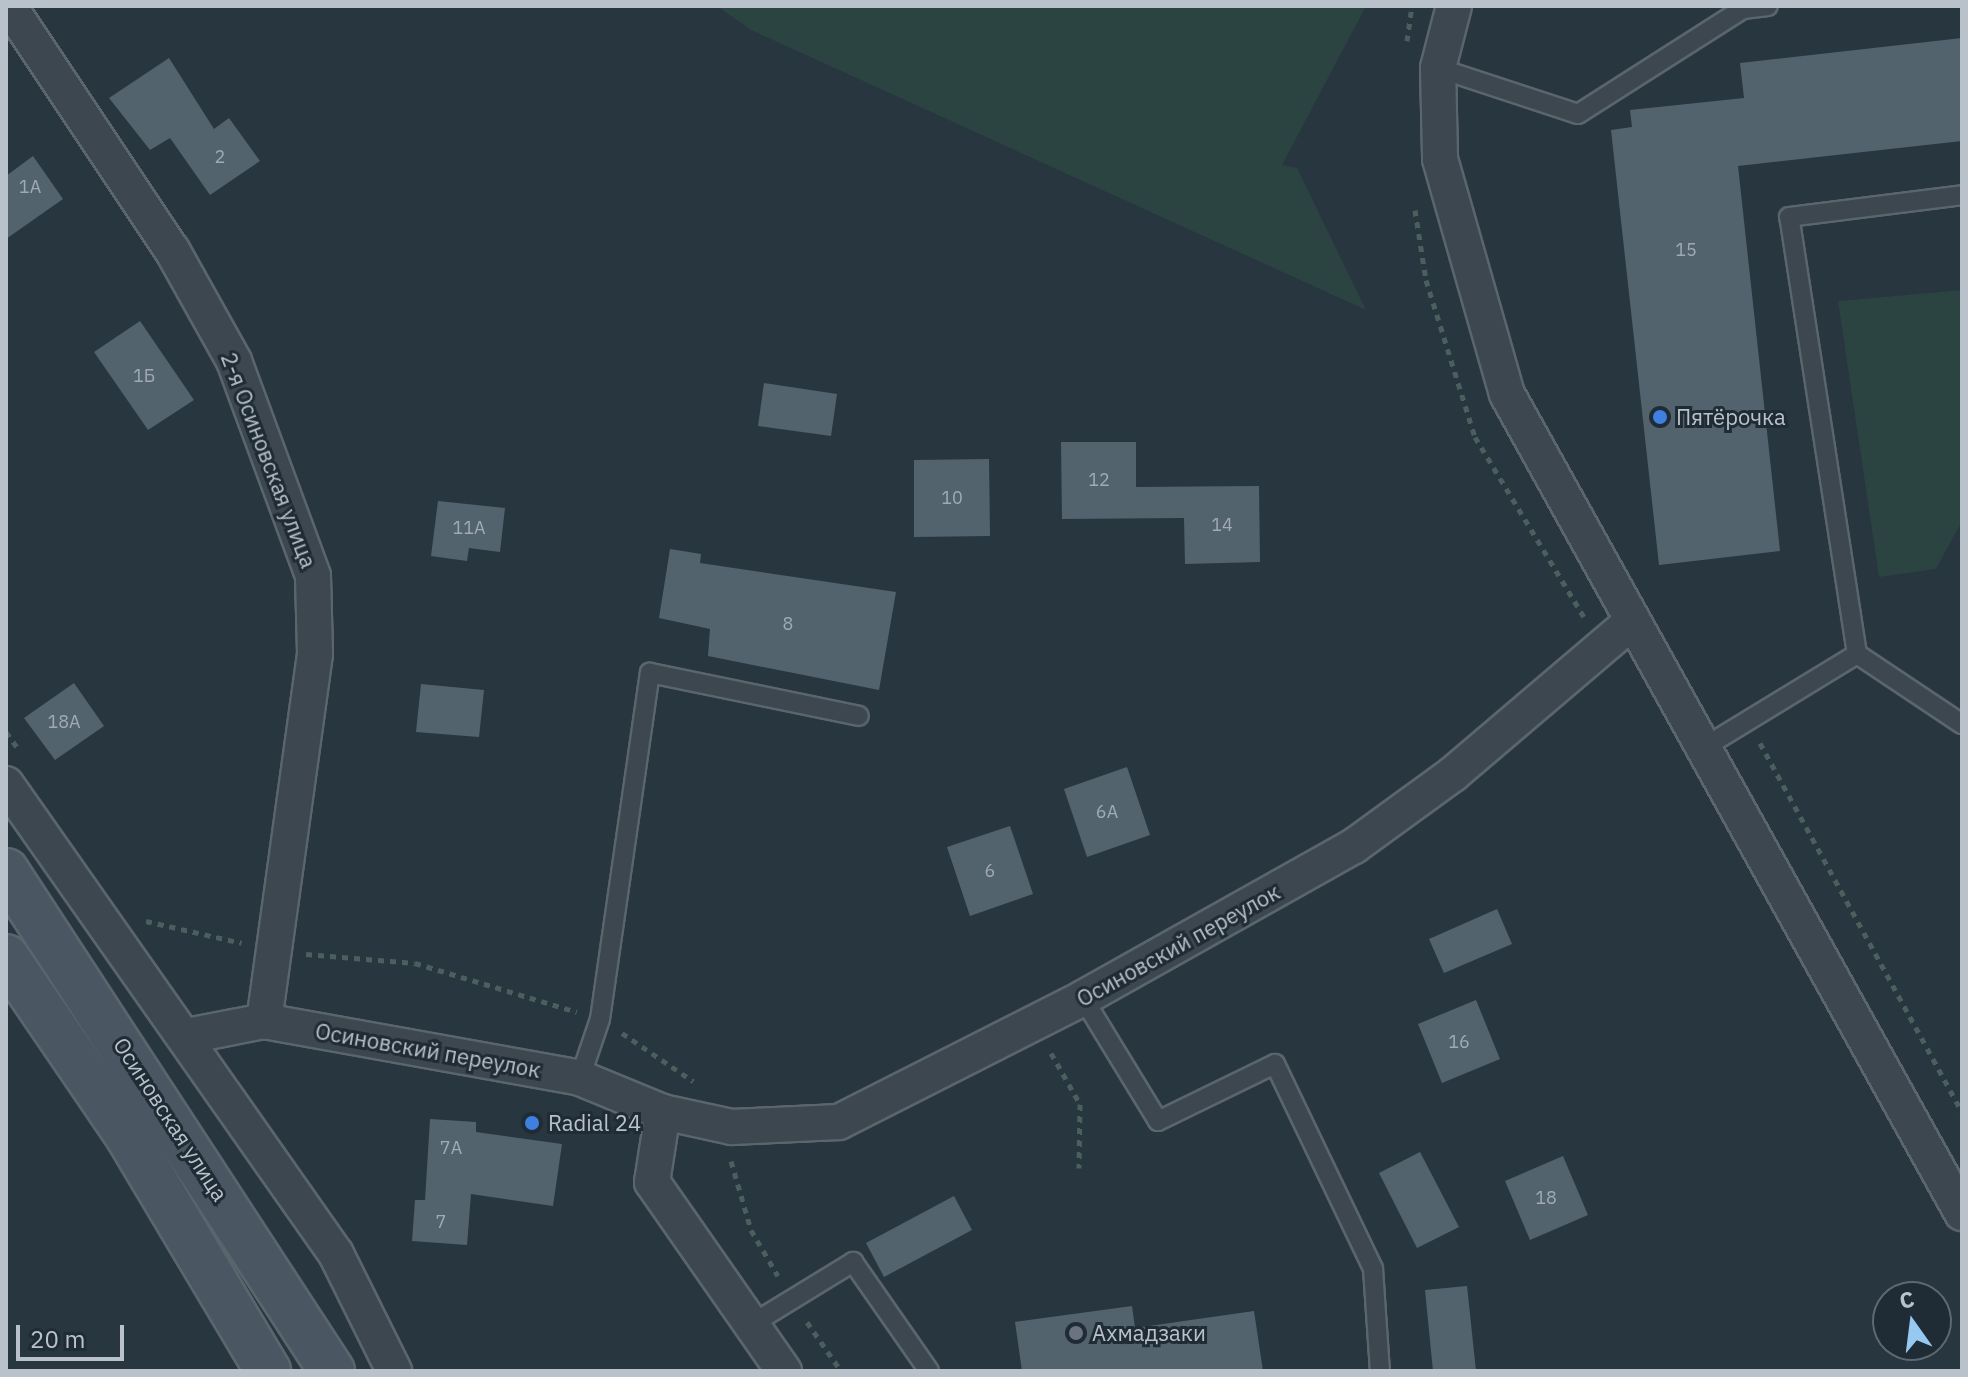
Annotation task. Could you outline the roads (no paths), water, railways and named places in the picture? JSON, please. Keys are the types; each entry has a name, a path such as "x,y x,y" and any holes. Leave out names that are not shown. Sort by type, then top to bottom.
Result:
{"street":[{"name":"2-я Осиновская улица","path":"9,6 172,250 234,361 313,576 315,654 264,1021"},
{"path":"1454,6 1438,68 1440,159 1507,394 1633,621 1708,745 1962,1213"},
{"name":"Осиновский переулок","path":"187,1036 264,1021 580,1078 663,1112 732,1127 839,1122 1083,998 1354,846 1453,774 1633,621"},
{"path":"6,784 187,1036 336,1254 394,1371"},
{"name":"Осиновская улица","path":"6,871 332,1371"},
{"name":"Осиновская улица","path":"6,957 128,1136 268,1371"},
{"path":"663,1112 652,1182 784,1371"}],"lane":[{"path":"1438,68 1578,114 1743,9 1768,6"},
{"path":"1962,195 1789,217 1857,654 1962,724"},
{"path":"1708,745 1857,654"},
{"path":"580,1078 600,1019 650,673 859,716"},
{"path":"1083,998 1158,1121 1275,1064 1373,1269 1380,1371"},
{"path":"752,1324 853,1262 929,1371"}],"place":[{"name":"Пятёрочка","path":"1660,417"},
{"name":"Radial 24","path":"532,1123"},
{"name":"Ахмадзаки","path":"1076,1333"}]}
